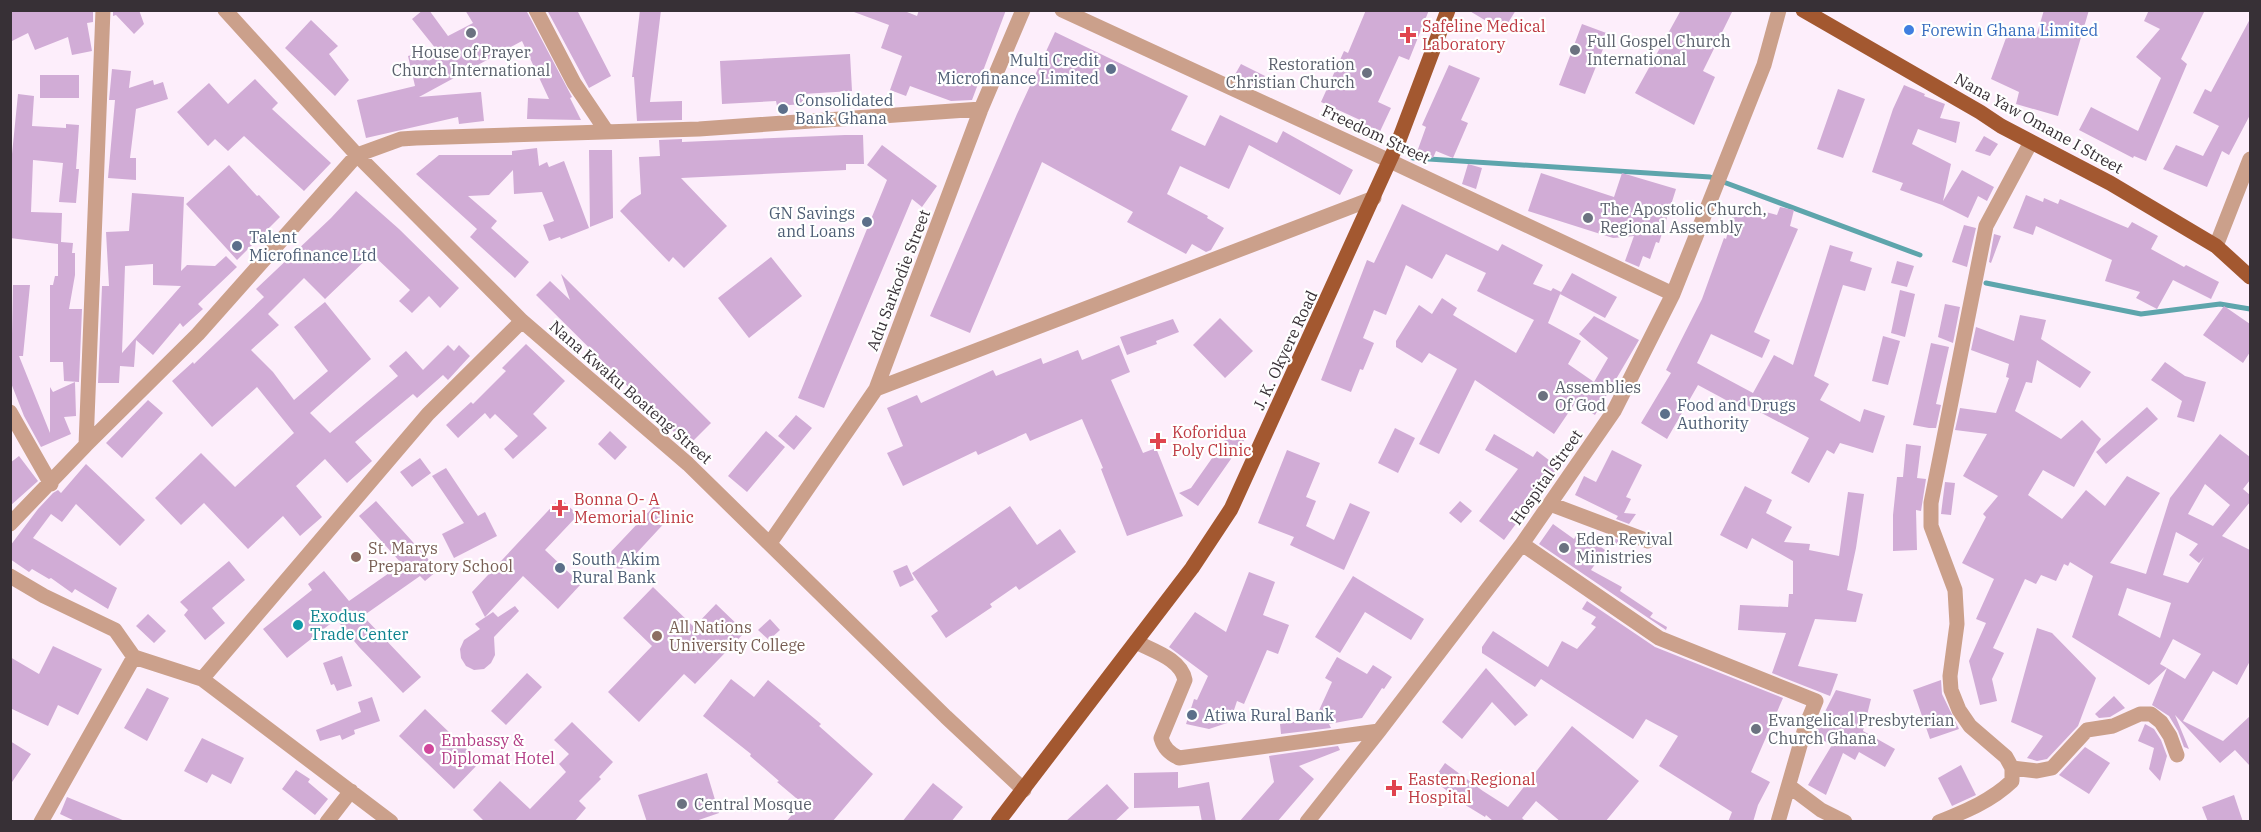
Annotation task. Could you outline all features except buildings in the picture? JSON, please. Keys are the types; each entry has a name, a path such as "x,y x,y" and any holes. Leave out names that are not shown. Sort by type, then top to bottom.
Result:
{"main road":[{"name":"J. K. Okyere Road","path":"998,822 1192,568 1232,509 1374,198 1448,10"},
{"name":"Nana Yaw Omane I Street","path":"1803,10 2031,142 2110,183 2216,246 2250,277"}],"street":[{"path":"86,445 103,10"},
{"name":"Nana Kwaku Boateng Street","path":"225,10 357,154 522,321 688,464 946,717 1024,790"},
{"path":"536,10 574,83 607,132"},
{"name":"Adu Sarkodie Street","path":"770,543 876,389 981,109 1023,10"},
{"name":"Freedom Street","path":"1062,10 1673,294"},
{"name":"Hospital Street","path":"1307,822 1522,544 1614,411 1673,294 1764,65 1779,10"},
{"path":"10,524 198,334 357,154 401,139 699,129 981,109"},
{"path":"1939,822 1974,808 2000,792 2012,781 2012,768 2006,757 1970,726 1959,710 1952,690 1950,676 1957,624 1955,590 1931,526 1931,502 1986,226 2031,142"},
{"path":"2216,246 2250,159"},
{"path":"876,389 1374,198"},
{"path":"202,679 428,414 522,321"},
{"path":"10,412 51,484"},
{"path":"1550,504 1648,541"},
{"path":"1522,544 1659,638 1816,701 1804,728 1778,822"},
{"path":"10,576 44,596 115,630 134,657 202,679 391,822"},
{"path":"1136,642 1177,664 1183,671 1185,680 1161,738 1164,747 1179,758 1379,731"},
{"path":"41,822 134,657"},
{"path":"2012,768 2037,771 2052,768 2087,730 2113,726 2140,714 2151,714 2161,722 2170,736 2177,755"},
{"path":"1789,786 1821,810 1845,822"},
{"path":"327,822 351,791"}],"waterway":[{"path":"1413,158 1710,177 1920,255"},
{"path":"1986,283 2141,314 2220,304 2250,309"}],"place":[{"name":"Forewin Ghana Limited","path":"1909,30"},
{"name":"House of Prayer Church International","path":"471,33"},
{"name":"Safeline Medical Laboratory","path":"1408,35"},
{"name":"Full Gospel Church International","path":"1575,50"},
{"name":"Multi Credit Microfinance Limited","path":"1111,69"},
{"name":"Restoration Christian Church","path":"1367,73"},
{"name":"Consolidated Bank Ghana","path":"783,109"},
{"name":"The Apostolic Church, Regional Assembly","path":"1588,218"},
{"name":"GN Savings and Loans","path":"867,222"},
{"name":"Talent Microfinance Ltd","path":"237,246"},
{"name":"Assemblies Of God","path":"1543,396"},
{"name":"Food and Drugs Authority","path":"1665,414"},
{"name":"Koforidua Poly Clinic","path":"1158,441"},
{"name":"Bonna O- A Memorial Clinic","path":"560,508"},
{"name":"Eden Revival Ministries","path":"1564,548"},
{"name":"St. Marys Preparatory School","path":"356,557"},
{"name":"South Akim Rural Bank","path":"560,568"},
{"name":"Exodus Trade Center","path":"298,625"},
{"name":"All Nations University College","path":"657,636"},
{"name":"Atiwa Rural Bank","path":"1192,715"},
{"name":"Evangelical Presbyterian Church Ghana","path":"1756,729"},
{"name":"Embassy & Diplomat Hotel","path":"429,749"},
{"name":"Eastern Regional Hospital","path":"1394,788"},
{"name":"Central Mosque","path":"682,804"}]}
